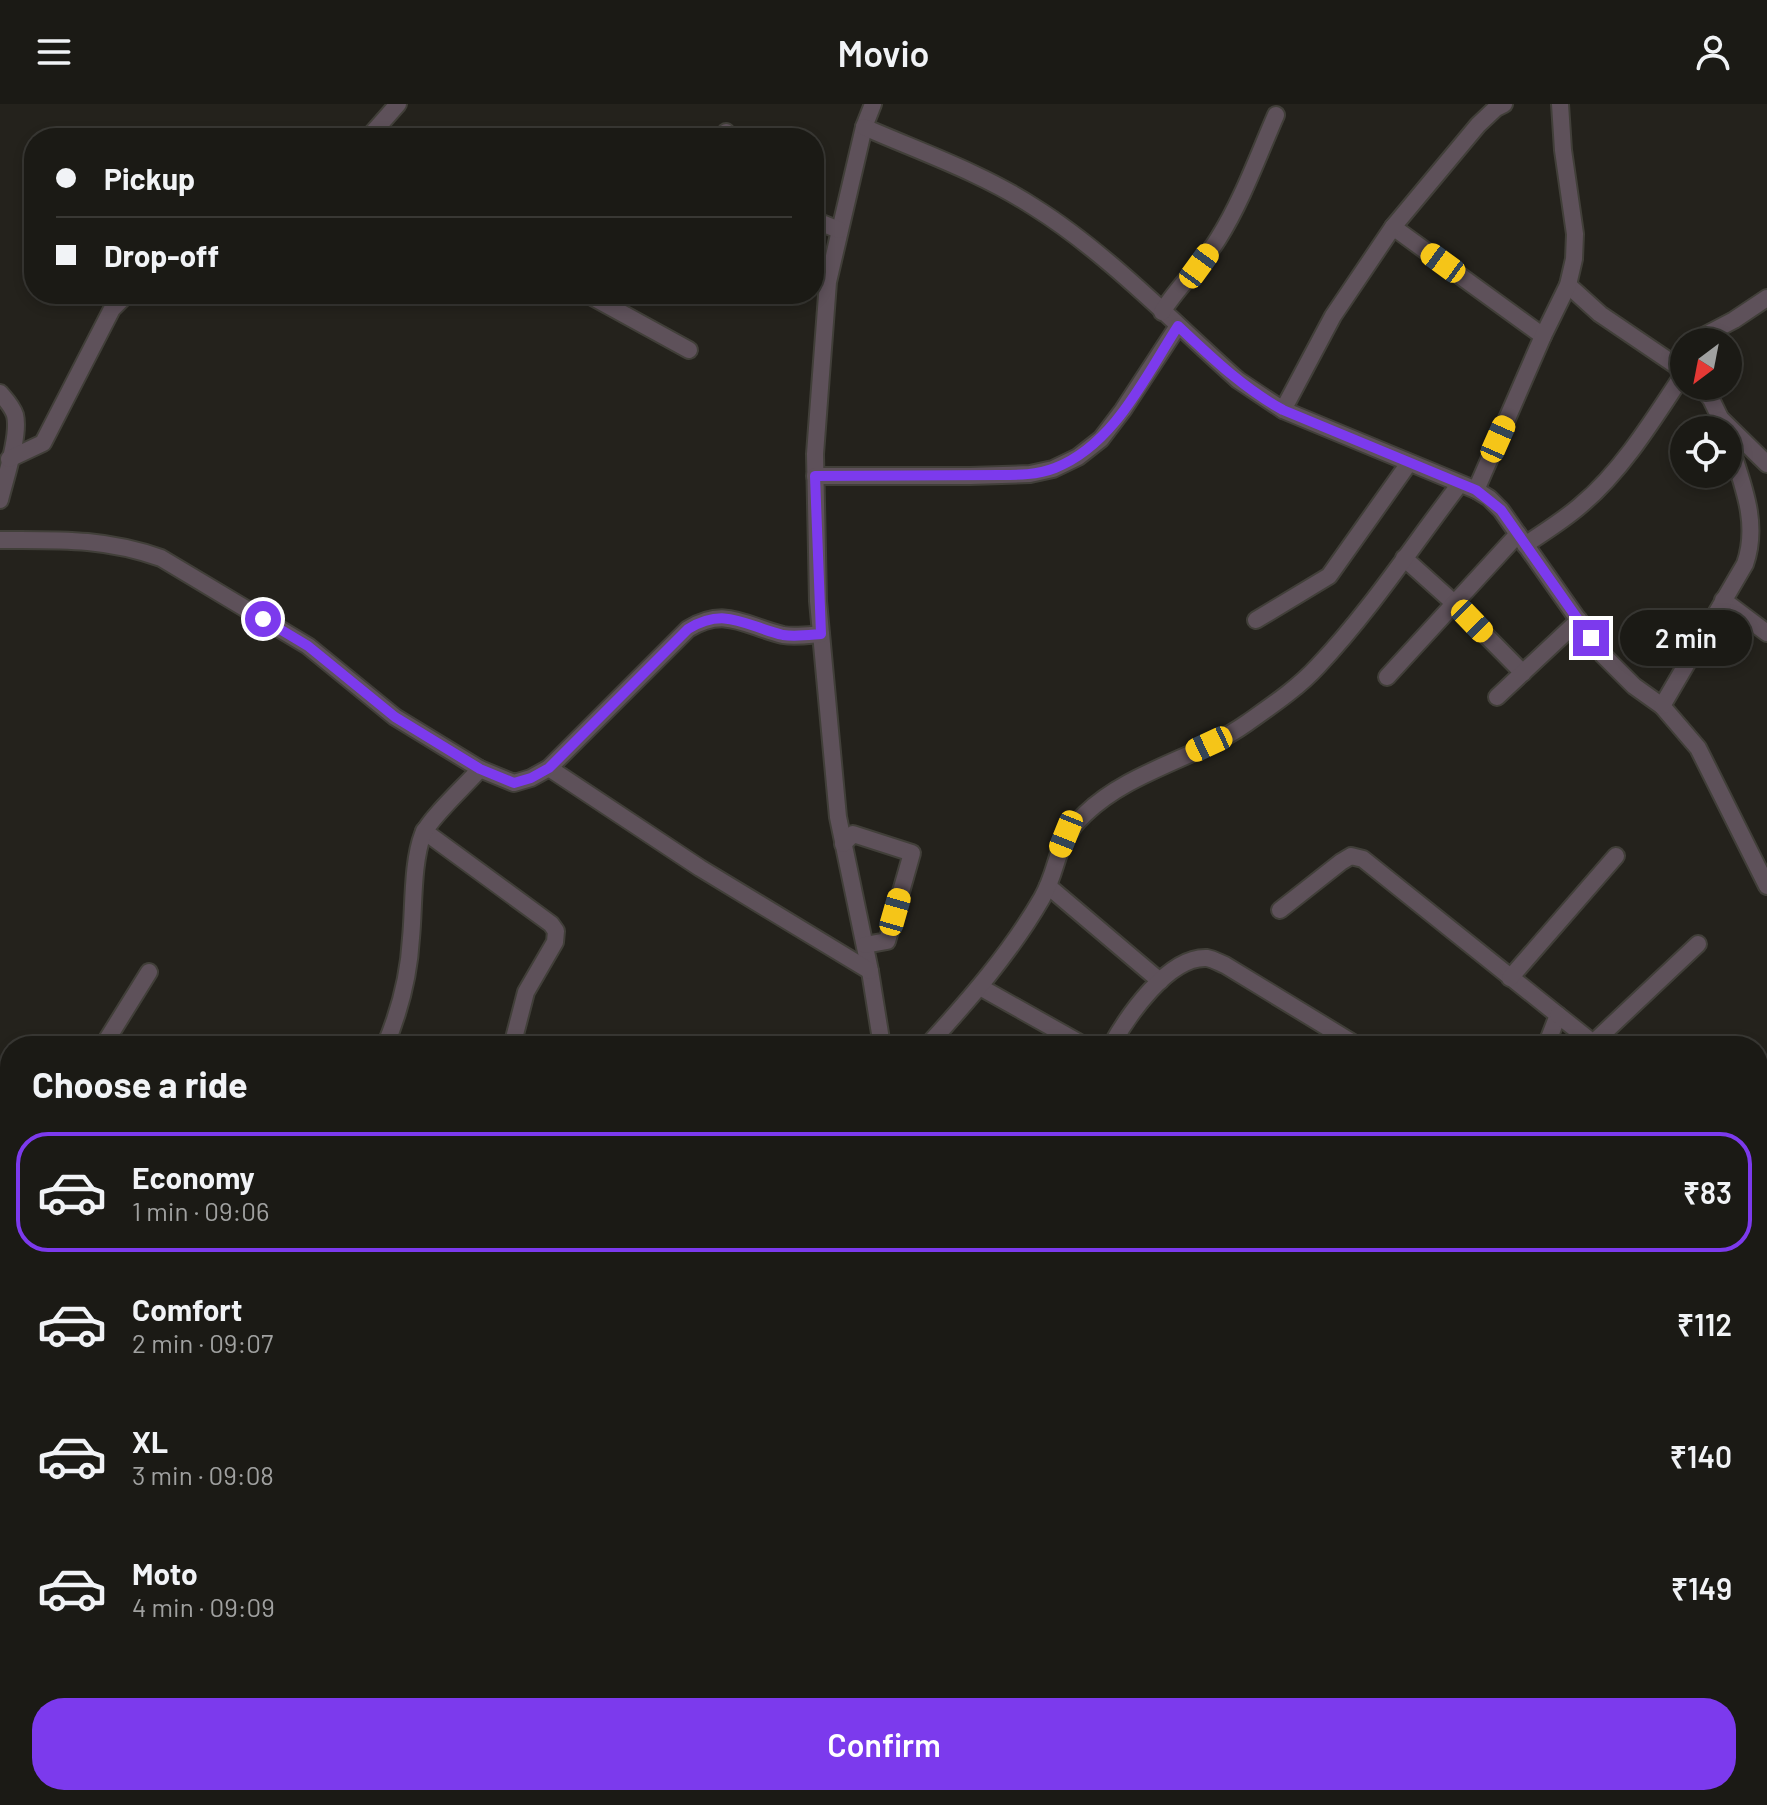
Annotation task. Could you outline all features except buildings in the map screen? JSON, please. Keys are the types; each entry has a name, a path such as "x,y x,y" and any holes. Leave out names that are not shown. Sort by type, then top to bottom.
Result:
{"street":[{"path":"383,128 398,104"},
{"path":"873,104 864,127 828,282 815,476 821,634 838,817 880,1036"},
{"path":"1283,410 1333,316 1393,227 1478,125 1504,104"},
{"path":"1476,490 1568,285 1574,259 1575,234 1560,104"},
{"path":"1162,312 1177,288 1199,266 1220,237 1276,115"},
{"path":"864,127 989,182 1034,206 1080,239 1238,380 1283,410 1476,490 1495,504 1618,671 1662,706 1698,748 1767,886"},
{"path":"824,224 839,230"},
{"path":"1393,227 1543,336"},
{"path":"1568,285 1600,314 1670,360"},
{"path":"1719,328 1767,298"},
{"path":"9,459 43,443 117,304"},
{"path":"605,304 689,350"},
{"path":"815,476 1000,475 1053,469 1078,457 1101,439 1178,326"},
{"path":"1665,356 1670,353"},
{"path":"0,393 15,417 15,431 0,500"},
{"path":"1387,677 1454,603 1522,540 1582,505 1593,494 1645,433 1670,394"},
{"path":"1742,441 1767,464"},
{"path":"1256,620 1329,576 1409,463"},
{"path":"1662,706 1745,564 1751,546 1752,528 1742,484"},
{"path":"936,1036 980,987 1048,886 1066,834 1083,815 1117,787 1227,736 1297,685 1337,645 1459,485"},
{"path":"0,540 86,540 123,546 161,558 308,646 395,717 480,769 514,783 549,768 688,629 701,621 726,617 785,635 821,634"},
{"path":"1404,558 1523,673"},
{"path":"1723,600 1767,633"},
{"path":"1497,697 1579,620"},
{"path":"549,768 700,868 870,971"},
{"path":"389,1036 407,966 419,849 424,831 480,769"},
{"path":"424,831 551,924 556,931 555,942 526,992 515,1036"},
{"path":"843,844 853,834 912,853 887,941 865,945"},
{"path":"1280,910 1341,862 1351,856 1363,859 1585,1036"},
{"path":"1510,978 1616,856"},
{"path":"1048,886 1160,981"},
{"path":"1603,1036 1698,944"},
{"path":"1117,1036 1131,1013 1160,981 1182,966 1208,958 1225,965 1342,1036"},
{"path":"109,1036 149,972"},
{"path":"980,987 1067,1036"},
{"path":"1550,1036 1558,1015"}],"route":[{"path":"263,619 308,646 418,733 507,782 522,781 549,768 688,629 701,621 726,617 785,635 821,634 815,476 970,476 1030,474 1053,469 1078,457 1101,439 1178,326 1238,380 1283,410 1489,498 1501,510 1591,638"}]}
